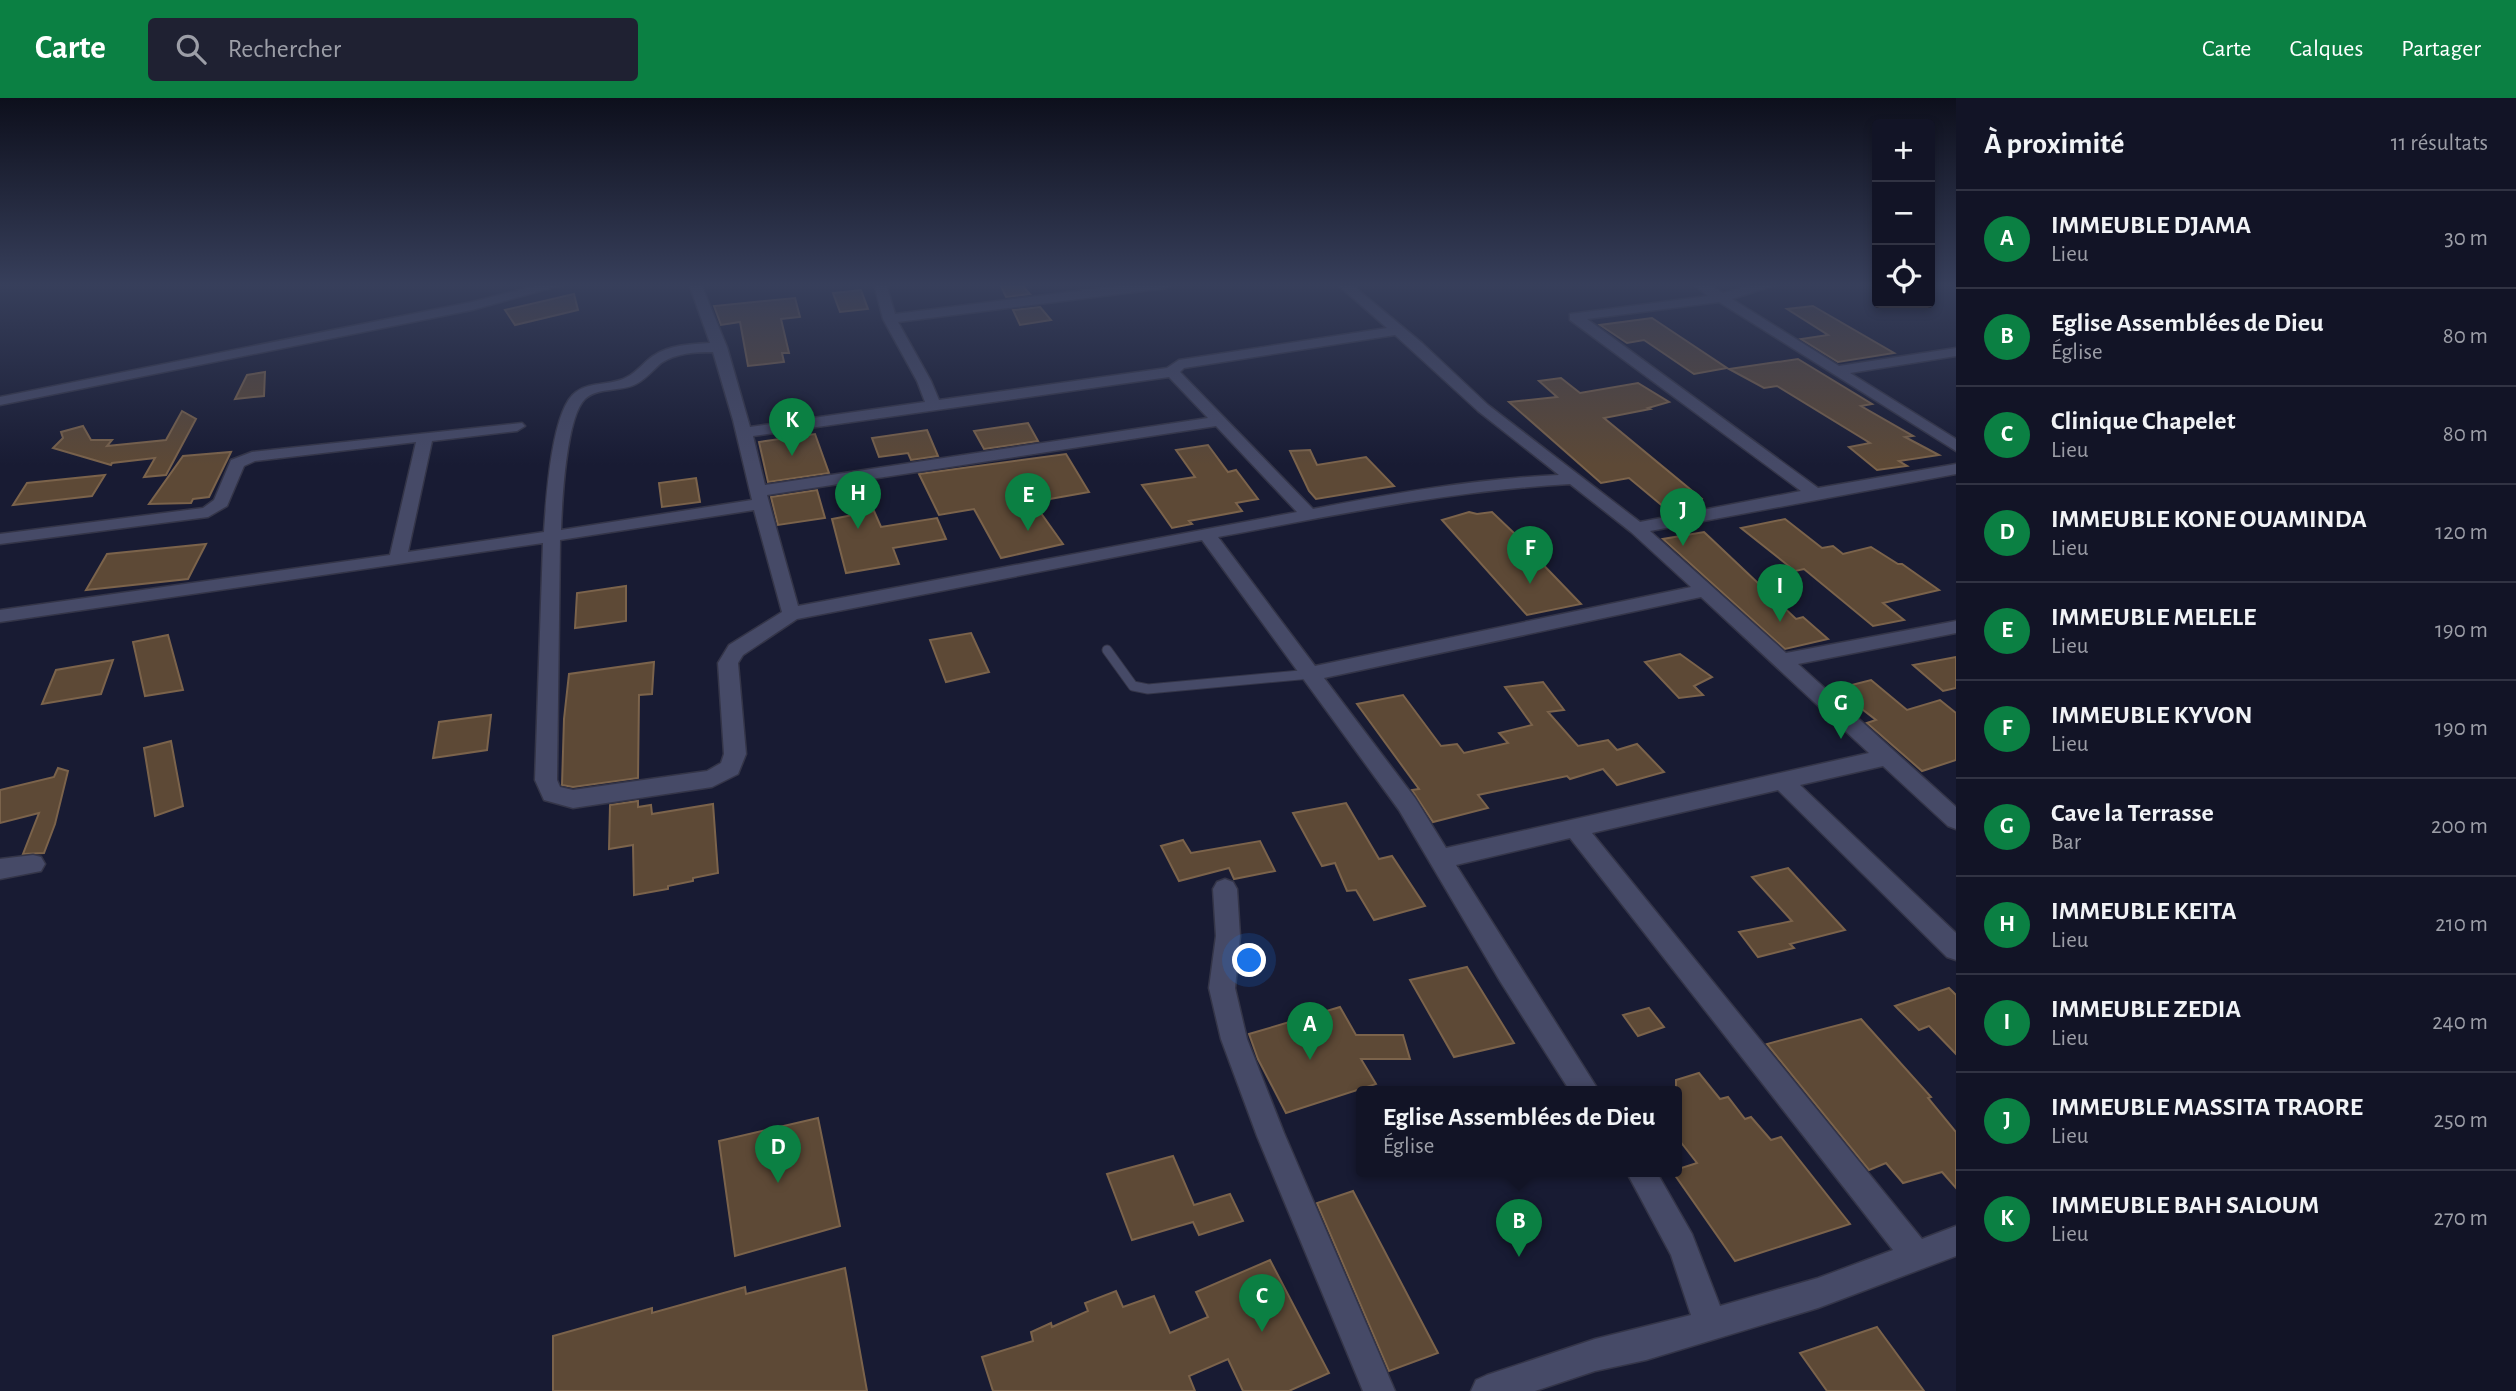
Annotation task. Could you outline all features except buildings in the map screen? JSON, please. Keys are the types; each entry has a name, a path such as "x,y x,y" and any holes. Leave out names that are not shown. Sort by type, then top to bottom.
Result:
{"street":[{"path":"0,401 282,344"},
{"path":"904,344 925,381 933,405"},
{"path":"746,432 1172,372 1179,364 1306,344"},
{"path":"1413,344 1459,387 1570,479 1637,528 1956,820"},
{"path":"1612,344 1815,493"},
{"path":"1794,344 1956,446"},
{"path":"794,613 790,610 746,432 720,347 684,350 660,358 629,381 578,397 571,407 562,449 550,537 546,780 552,794 573,799 712,779 730,768 735,754 728,663 736,650 794,613 1406,496 1498,484 1570,479"},
{"path":"1836,371 1956,352"},
{"path":"1172,372 1310,515"},
{"path":"0,616 550,537 760,497 1218,421"},
{"path":"0,539 208,512 220,502 237,463 242,460 517,426"},
{"path":"398,559 425,437"},
{"path":"1637,528 1956,469"},
{"path":"1208,535 1407,804 1509,973 1583,1086"},
{"path":"1311,674 1705,590"},
{"path":"1780,661 1956,627"},
{"path":"1441,859 1886,757"},
{"path":"1782,781 1956,949"},
{"path":"1575,828 1917,1256"},
{"path":"0,869 33,864"},
{"path":"1225,889 1228,936 1222,988 1234,1039 1271,1136 1379,1391"},
{"path":"1644,1177 1675,1228 1701,1285 1709,1324"},
{"path":"1487,1391 1595,1355 1646,1344 1818,1293 1956,1241"}],"lane":[{"path":"1107,650 1133,685 1148,688 1311,674"}],"place":[{"name":"IMMEUBLE BAH SALOUM","path":"792,456"},
{"name":"IMMEUBLE KEITA","path":"858,529"},
{"name":"IMMEUBLE MELELE","path":"1028,531"},
{"name":"IMMEUBLE MASSITA TRAORE","path":"1683,546"},
{"name":"IMMEUBLE KYVON","path":"1530,584"},
{"name":"IMMEUBLE ZEDIA","path":"1780,622"},
{"name":"Cave la Terrasse","path":"1841,739"},
{"name":"IMMEUBLE DJAMA","path":"1310,1060"},
{"name":"IMMEUBLE KONE OUAMINDA","path":"778,1183"},
{"name":"Eglise Assemblées de Dieu","path":"1519,1257"},
{"name":"Clinique Chapelet","path":"1262,1332"}]}
